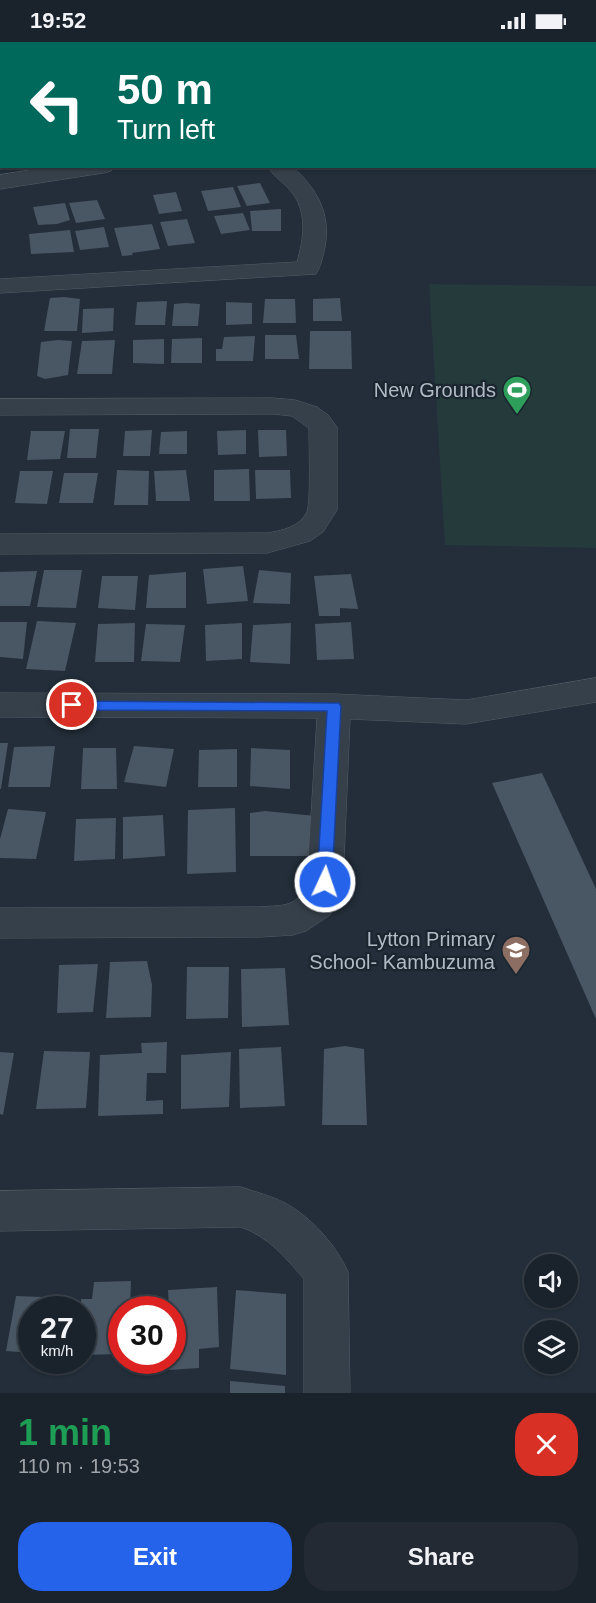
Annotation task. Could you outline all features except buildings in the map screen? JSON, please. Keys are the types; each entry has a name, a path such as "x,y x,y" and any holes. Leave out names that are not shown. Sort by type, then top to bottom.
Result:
{"street":[{"path":"1,179 87,168"},
{"path":"0,286 307,269 315,244 314,209 301,187 280,168"},
{"path":"0,407 273,406 304,411 315,416 323,427 322,510 317,522 307,532 288,540 267,543 0,544"},
{"path":"0,705 334,706 466,712 596,690"},
{"path":"0,923 260,922 293,920 317,905 325,882 334,706"},
{"path":"0,1211 241,1207 270,1217 293,1234 326,1272 327,1393"}],"green space":[{"name":"New Grounds","path":"429,284 596,286 596,548 445,545"}],"place":[{"name":"New Grounds","path":"517,416"},
{"name":"Lytton Primary School- Kambuzuma","path":"516,976"}],"route":[{"path":"72,705 334,706 325,882"}]}
